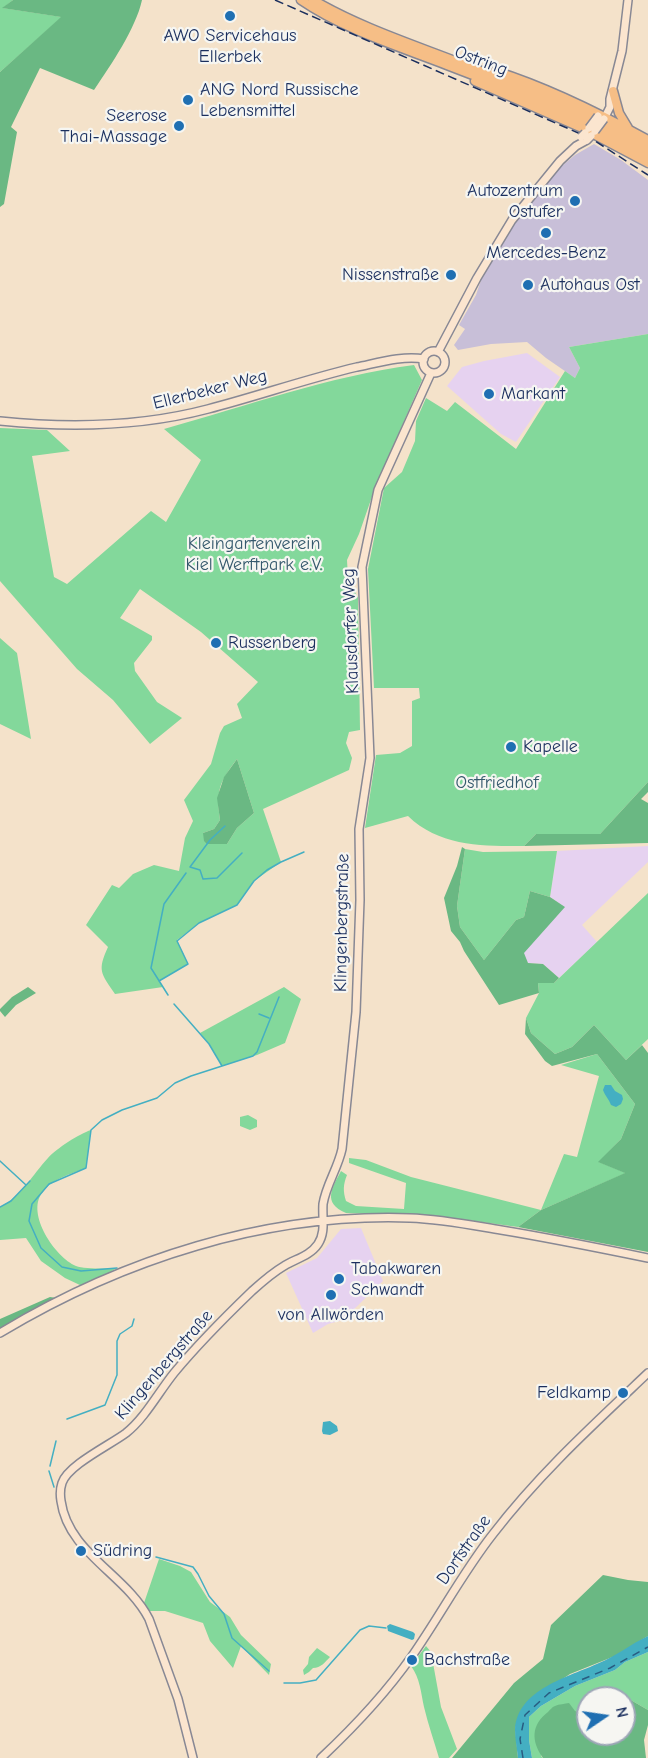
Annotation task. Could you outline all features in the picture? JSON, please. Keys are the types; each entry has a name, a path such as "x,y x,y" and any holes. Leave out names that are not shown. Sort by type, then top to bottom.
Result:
{"highway":[{"name":"Ostring","path":"301,0 379,39 462,67 575,110 648,148"},
{"name":"Ostring","path":"313,0 347,18 606,131 648,155"},
{"path":"462,67 484,68 519,79 648,140"},
{"path":"462,67 476,81 493,90 648,163"},
{"path":"611,95 620,117 630,130"}],"street":[{"name":"Klausdorfer Weg","path":"370,758 362,567 378,490 431,373 437,373 445,365 443,356 438,352 502,234 551,171 588,134 610,107 623,42 628,0"},
{"path":"431,373 424,367 424,359 429,352 438,352"},
{"name":"Ellerbeker Weg","path":"0,421 75,425 143,422 206,410 321,376 375,363 414,358 424,359"},
{"name":"Klingenbergstraße","path":"193,1758 178,1699 149,1619 135,1596 73,1533 63,1512 60,1491 62,1482 74,1468 127,1432 138,1421 201,1341 269,1276 314,1249 319,1242 323,1231 324,1198 340,1160 342,1149 356,1012 360,900 359,829 370,758"},
{"path":"0,1333 35,1312 135,1266 213,1242 267,1229 323,1221 412,1218 439,1221 568,1241 648,1258"},
{"name":"Dorfstraße","path":"321,1758 364,1714 411,1656 479,1553 518,1503 552,1465 648,1373"}],"shaded area":[{"path":"594,144 648,180 648,334 569,347 580,368 575,378 527,342 491,344 458,350 454,345 465,329 459,325 476,295 481,280 517,220 550,176 575,155"},
{"path":"527,353 560,377 516,442 501,434 447,386 462,367"},
{"path":"648,846 648,862 582,925 597,942 559,978 543,964 528,963 523,953 564,907 550,897 557,851"},
{"path":"361,1228 383,1281 343,1320 328,1324 313,1333 286,1273 317,1258 341,1229"}],"green space":[{"path":"0,0 13,0 3,8 62,17 0,72"},
{"path":"13,0 142,0 129,34 94,90 40,68 11,127 17,132 4,204 0,207 0,72 61,17 2,8"},
{"name":"Ostfriedhof","path":"648,334 648,782 600,834 536,834 524,846 493,846 448,839 420,826 408,816 365,828 376,755 400,753 412,746 412,701 420,698 419,688 374,688 368,569 384,488 402,472 415,441 416,421 426,398 447,411 455,402 516,449 565,371 575,378 580,368 569,347"},
{"name":"Kleingartenverein Kiel Werftpark e.V.","path":"414,365 422,380 375,488 347,560 348,578 358,598 360,730 349,732 346,743 352,758 349,770 263,809 281,862 254,881 237,905 199,923 177,940 188,964 159,981 163,987 115,994 102,972 102,962 108,947 86,925 112,885 119,888 133,874 154,865 179,871 185,838 193,821 184,800 211,764 224,726 242,718 237,704 258,682 201,632 140,589 120,618 152,636 152,640 134,663 135,671 157,702 182,718 150,744 113,700 77,669 0,581 0,428 47,430 70,451 32,456 54,577 67,584 151,511 166,522 201,460 164,429 288,392 382,370","holes":["237,759 254,813 237,828 227,844 203,833 214,829 220,820 218,801 220,787"]},
{"path":"0,638 17,653 31,739 0,724"},
{"path":"237,759 254,813 237,828 227,844 207,844 203,833 214,829 220,820 217,798 224,777"},
{"path":"648,782 648,792 641,799 648,803 648,843 524,846 536,834 600,834"},
{"path":"462,847 465,849 457,906 460,927 484,960 516,920 524,917 530,891 550,897 565,907 524,953 528,963 543,964 559,978 554,983 538,983 539,993 499,1005 451,931 444,898"},
{"path":"465,849 483,852 557,851 550,897 530,891 524,917 516,920 484,960 460,927 457,906"},
{"path":"648,893 648,1039 626,1060 594,1025 572,1047 555,1054 531,1033 526,1018 539,993 538,983 554,983"},
{"path":"28,987 36,993 16,1005 5,1017 0,1009 12,997"},
{"path":"284,987 301,999 285,1043 222,1066 200,1033"},
{"path":"526,1018 531,1033 555,1054 572,1047 594,1025 626,1060 642,1045 648,1053 648,1252 518,1227 541,1210 625,1173 598,1162 621,1139 635,1104 597,1054 552,1066 545,1061 525,1034"},
{"path":"597,1054 635,1104 621,1139 599,1162 626,1173 541,1210 564,1154 577,1157 599,1076 561,1065"},
{"path":"248,1115 257,1120 257,1127 250,1130 240,1126 240,1117"},
{"path":"91,1130 86,1168 51,1184 42,1193 38,1202 40,1223 45,1234 68,1261 85,1268 117,1268 82,1286 65,1278 41,1261 26,1238 0,1240 0,1207 21,1191 52,1154 68,1142"},
{"path":"349,1158 366,1160 411,1177 541,1210 518,1227 445,1217 346,1213 334,1205 331,1195 341,1171 347,1175 344,1188 346,1201 356,1206 404,1209 406,1183 349,1163"},
{"path":"50,1297 57,1298 0,1330 0,1319"},
{"path":"159,1559 191,1572 210,1602 230,1617 241,1635 271,1664 269,1675 241,1646 233,1668 210,1641 203,1623 165,1611 149,1611 144,1603"},
{"path":"603,1575 648,1582 648,1636 615,1656 570,1674 561,1680 515,1727 518,1758 452,1758 514,1683 543,1659 551,1625"},
{"path":"426,1646 431,1652 441,1707 457,1749 449,1758 439,1758 418,1681 411,1666"},
{"path":"317,1648 330,1657 321,1666 313,1668 304,1675 303,1670 308,1664 309,1657"},
{"path":"648,1652 648,1710 636,1703 636,1686 576,1686 576,1711 541,1756 543,1758 532,1758 529,1717 541,1706 575,1686 615,1670 625,1662"},
{"path":"569,1703 575,1711 576,1746 636,1746 636,1703 648,1710 648,1725 644,1740 646,1758 543,1758 535,1739 538,1722 558,1705"}],"water":[{"path":"605,1085 611,1085 622,1095 621,1104 616,1107 611,1105 603,1090"},
{"path":"330,1421 337,1426 338,1431 330,1435 323,1434 323,1422"},
{"path":"390,1624 413,1632 414,1639 388,1631 387,1626"},
{"path":"648,1636 648,1652 625,1662 615,1670 575,1686 541,1706 529,1717 532,1758 518,1758 515,1730 518,1716 535,1694 546,1686 605,1660"}],"waterway":[{"path":"225,826 210,840 190,867 200,870 203,879 217,878 242,853"},
{"path":"159,981 188,964 177,941 199,923 237,905 254,881 267,870 304,852"},
{"path":"168,995 151,968 164,904 186,873"},
{"path":"222,1066 253,1056 257,1052 279,997"},
{"path":"117,1268 81,1271 62,1267 41,1248 29,1221 32,1204 49,1184 86,1168 91,1130 102,1120 122,1110 157,1098 175,1083 222,1066 209,1044 174,1004"},
{"path":"259,1014 269,1018"},
{"path":"0,1161 26,1185"},
{"path":"0,1207 11,1201 30,1181"},
{"path":"67,1419 105,1405 117,1375 117,1341 120,1334 132,1326 134,1319"},
{"path":"50,1466 56,1441"},
{"path":"49,1471 54,1487"},
{"path":"156,1557 193,1567 209,1596 224,1614 232,1638 269,1671"},
{"path":"284,1683 316,1680 360,1630 369,1626 386,1628"}],"ferry route":[{"path":"523,1758 520,1739 525,1715 549,1693 610,1668 648,1647"}],"railway":[{"path":"275,0 592,139 648,175"}],"place":[{"name":"AWO Servicehaus Ellerbek","path":"230,16"},
{"name":"ANG Nord Russische Lebensmittel","path":"188,100"},
{"name":"Seerose Thai-Massage","path":"179,126"},
{"name":"Autozentrum Ostufer","path":"575,201"},
{"name":"Mercedes-Benz","path":"546,233"},
{"name":"Nissenstraße","path":"451,275"},
{"name":"Autohaus Ost","path":"528,285"},
{"name":"Markant","path":"489,394"},
{"name":"Russenberg","path":"216,643"},
{"name":"Kapelle","path":"511,747"},
{"name":"Tabakwaren Schwandt","path":"339,1279"},
{"name":"von Allwörden","path":"331,1295"},
{"name":"Feldkamp","path":"623,1393"},
{"name":"Südring","path":"81,1551"},
{"name":"Bachstraße","path":"412,1660"}]}
